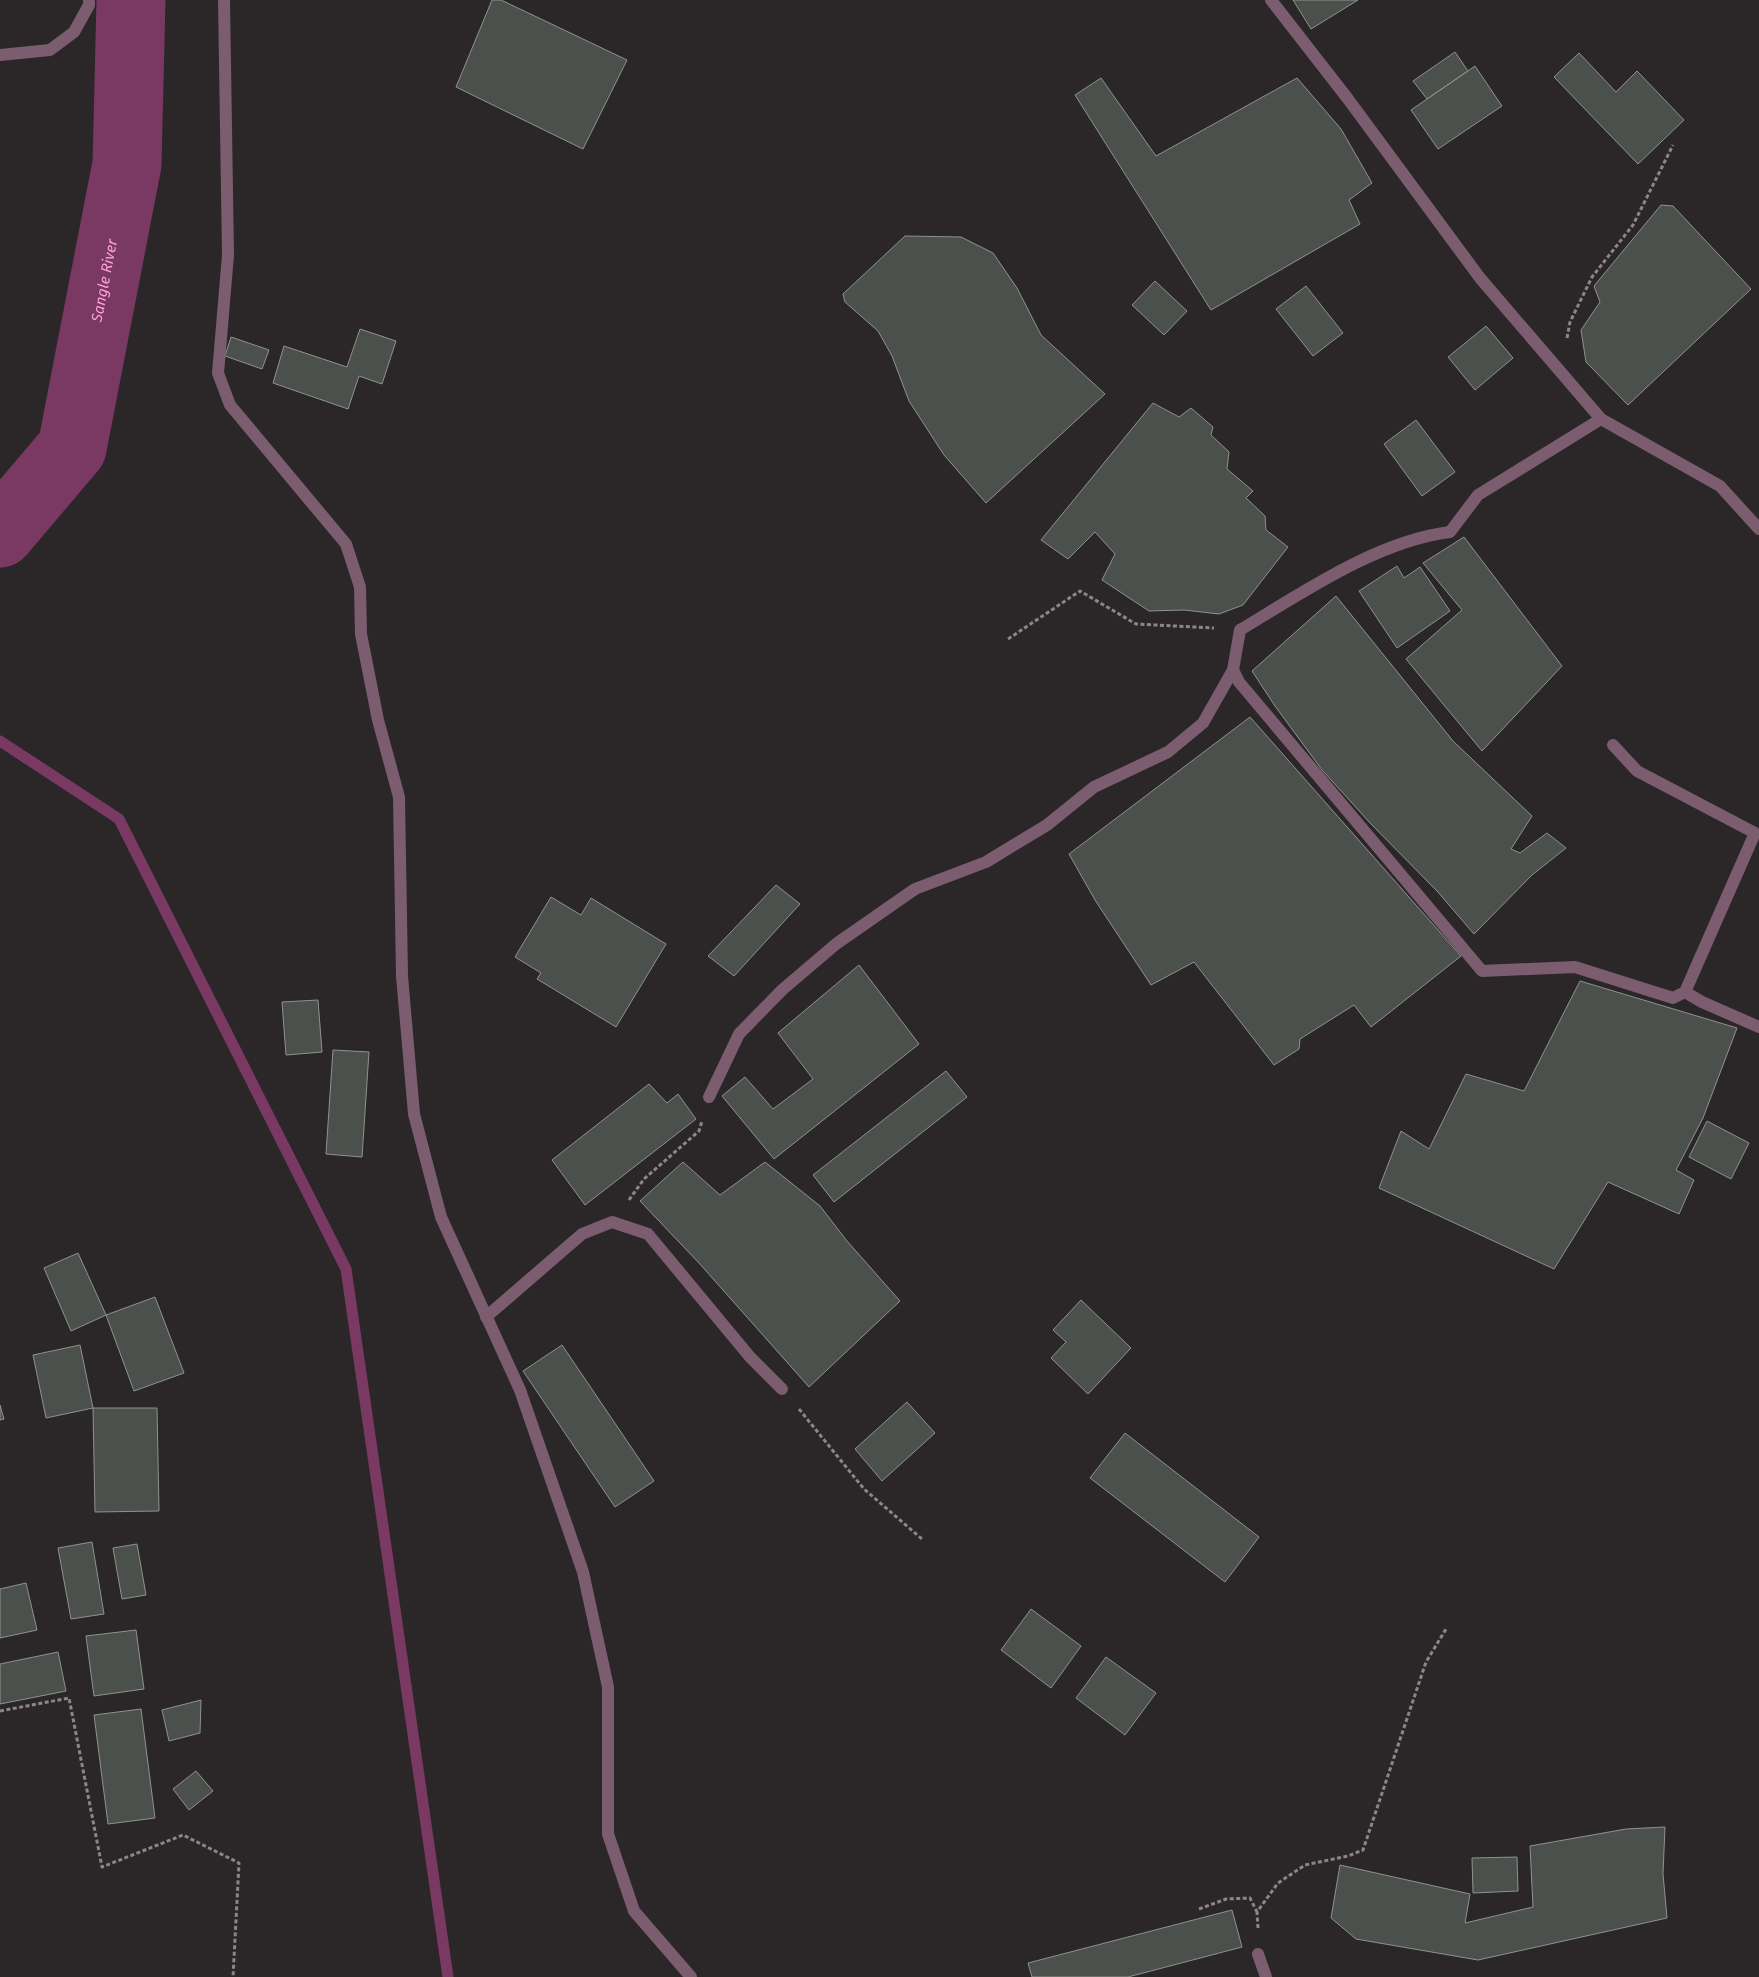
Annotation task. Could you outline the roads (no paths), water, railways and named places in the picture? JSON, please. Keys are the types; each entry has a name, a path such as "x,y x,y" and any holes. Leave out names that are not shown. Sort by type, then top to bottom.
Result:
{"street":[{"path":"0,56 50,50 74,32 89,5 89,0"},
{"path":"224,0 228,255 218,373 230,405 346,544 360,587 361,634 378,720 399,797 402,976 414,1114 441,1218 520,1390 582,1572 608,1687 608,1834 634,1911 691,1977"},
{"path":"1272,0 1348,99 1480,278 1601,419 1720,486 1759,529"},
{"path":"709,1097 739,1034 782,990 836,944 915,889 986,862 1047,825 1094,787 1168,752 1203,723 1233,670 1240,630 1366,559 1427,535 1450,532 1478,495 1601,419"},
{"path":"1233,670 1239,682 1482,971 1575,967 1673,998 1685,992 1755,834 1637,771 1613,744"},
{"path":"1685,992 1702,1002 1759,1027"},
{"path":"486,1317 582,1234 612,1222 648,1234 750,1356 782,1389"},
{"path":"1258,1954 1266,1977"}],"waterway":[{"name":"Sangle River","path":"0,533 72,448 127,164 131,0"},
{"path":"0,741 119,819 346,1269 448,1977"}]}
